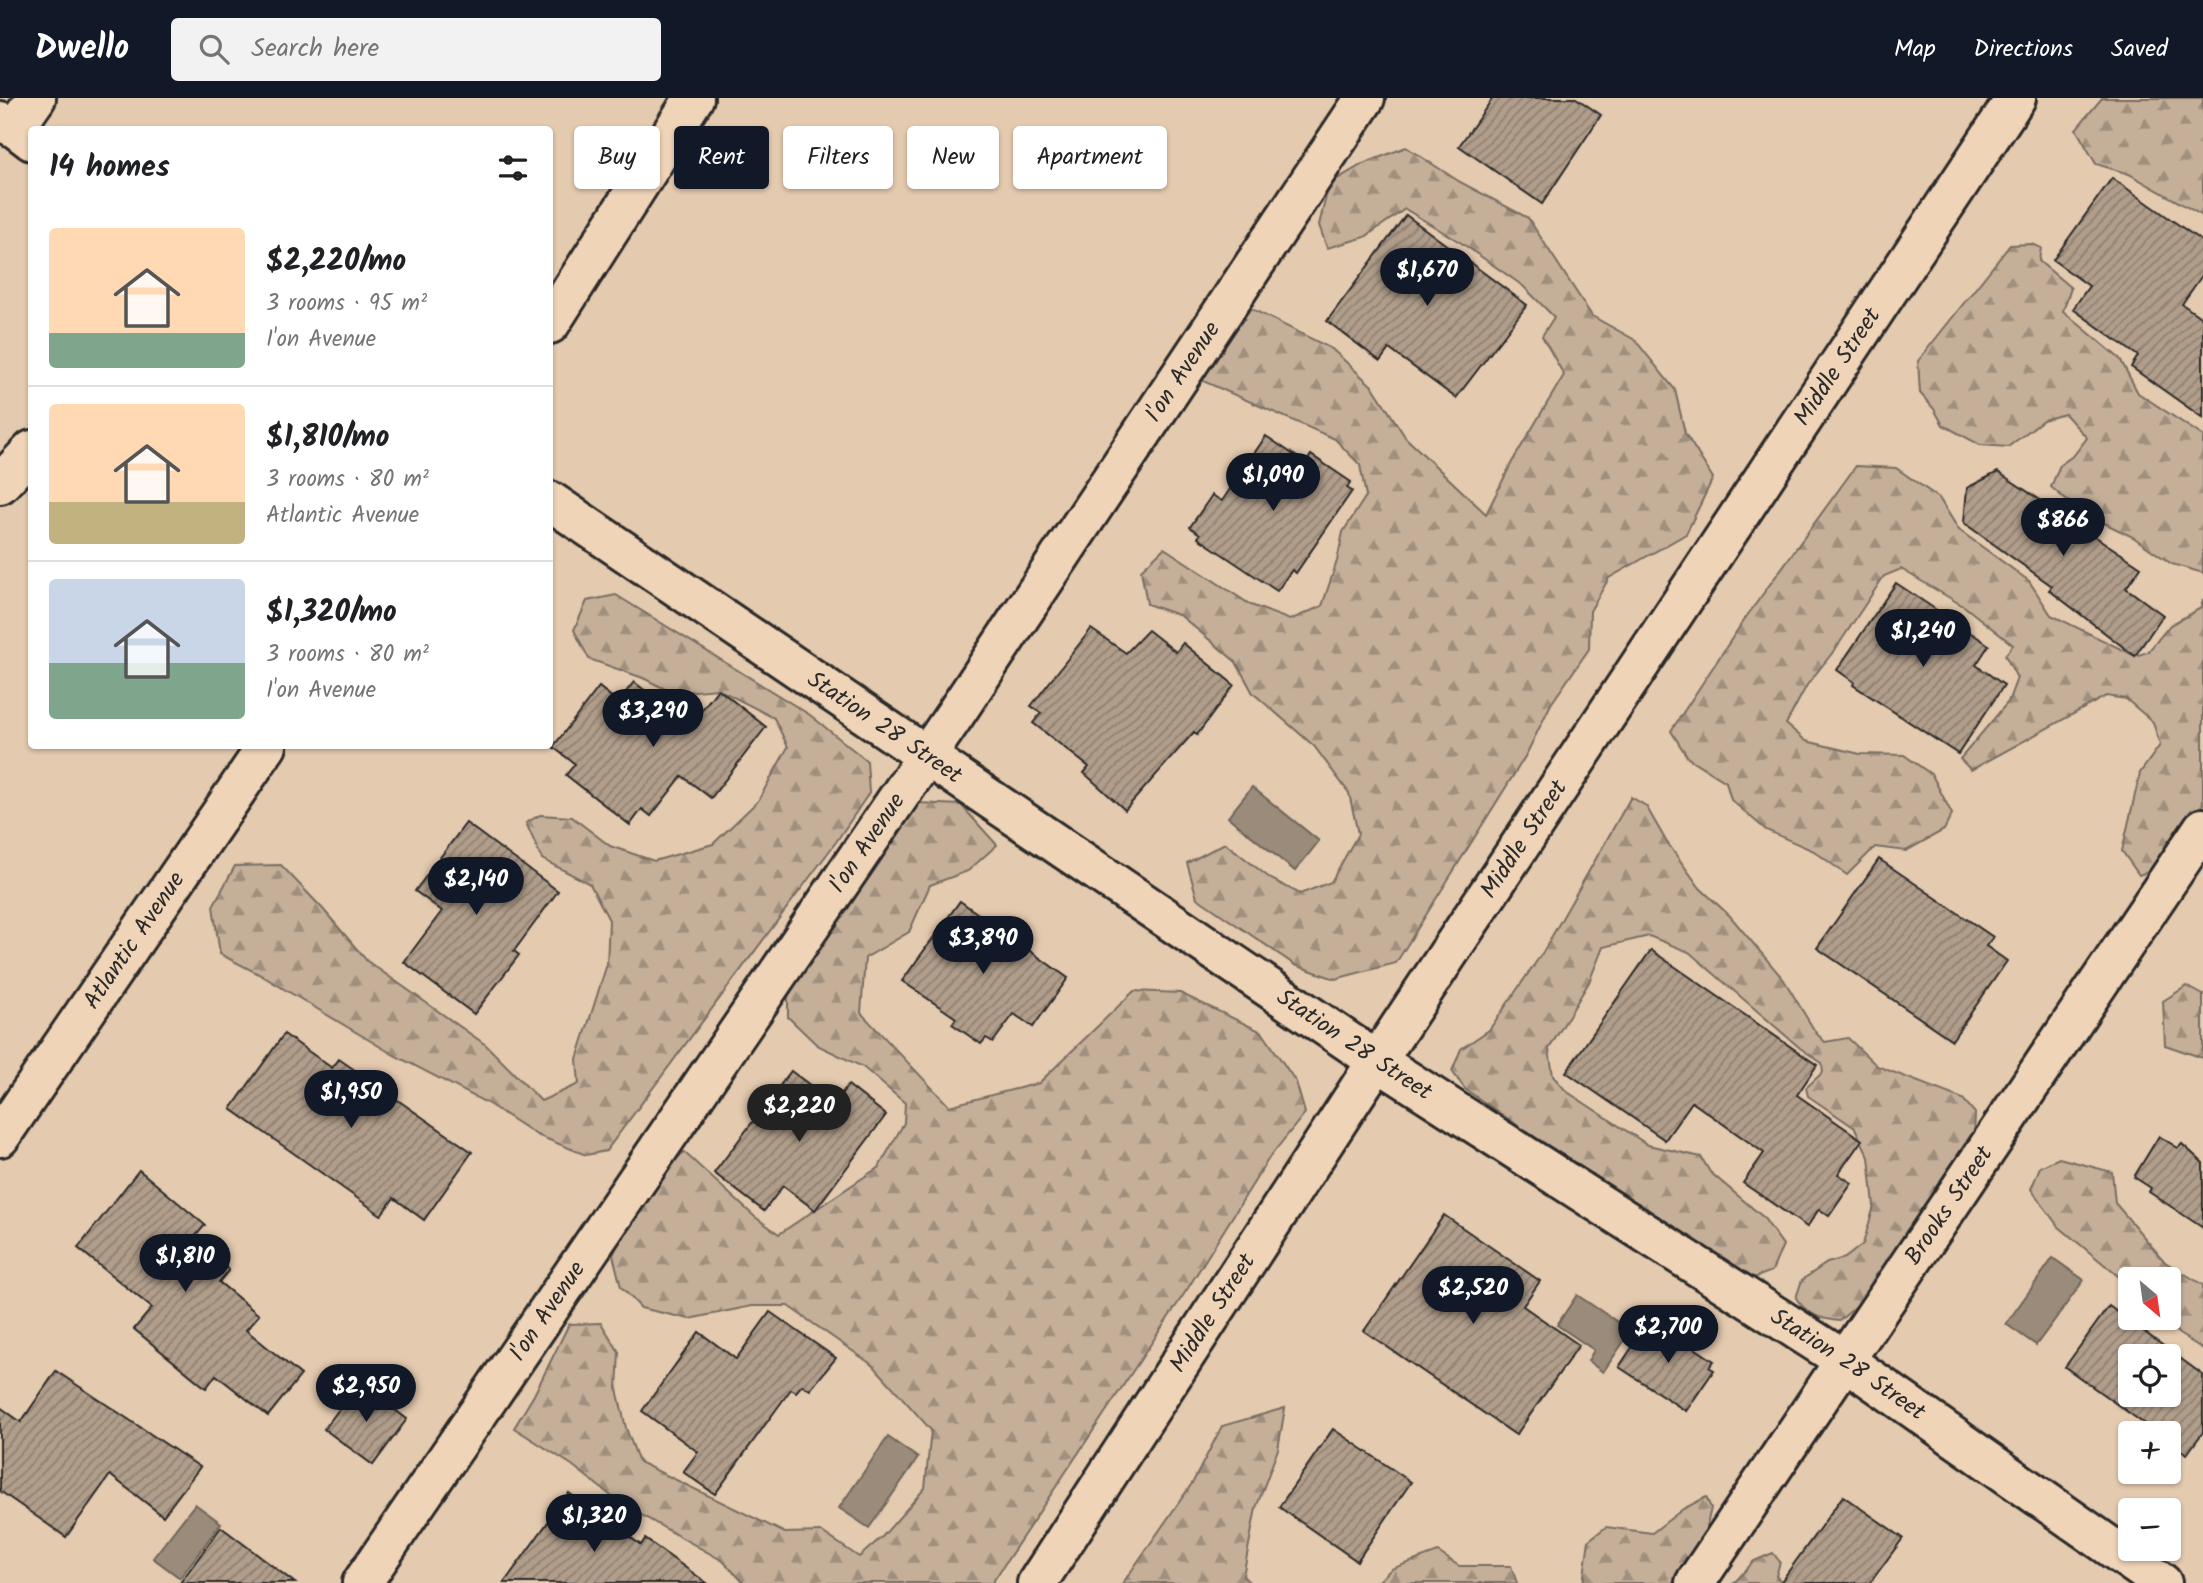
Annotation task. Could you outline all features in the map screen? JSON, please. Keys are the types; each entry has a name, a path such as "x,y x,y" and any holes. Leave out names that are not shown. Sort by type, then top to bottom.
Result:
{"street":[{"path":"553,319 694,98"},
{"name":"I'on Avenue","path":"362,1583 926,756 1365,98"},
{"name":"Middle Street","path":"1037,1583 1377,1061 2016,98"},
{"path":"0,484 28,454"},
{"name":"Station 28 Street","path":"553,503 1377,1061 1844,1360 2162,1583"},
{"name":"Atlantic Avenue","path":"0,1136 265,749"},
{"name":"Brooks Street","path":"1695,1583 2203,828"}],"green space":[{"path":"2102,98 2203,98 2203,216 2129,174 2096,164 2076,129"},
{"path":"1406,147 1460,182 1528,218 1592,316 1635,340 1675,390 1685,433 1713,478 1686,534 1609,578 1590,611 1589,649 1551,704 1526,755 1396,963 1335,979 1295,965 1197,898 1187,863 1225,843 1271,879 1300,894 1331,882 1358,834 1349,793 1314,746 1253,693 1236,662 1181,616 1147,604 1141,570 1164,548 1251,605 1290,620 1322,606 1337,561 1343,532 1366,496 1360,465 1335,439 1203,381 1217,337 1250,308 1332,349 1373,387 1406,438 1486,514 1512,462 1564,375 1542,336 1554,317 1523,286 1463,244 1405,209 1365,237 1327,248 1319,225 1329,184 1363,164"},
{"path":"2031,244 2041,248 2039,261 2071,288 2063,311 2120,359 2138,393 2203,436 2203,573 2172,564 2133,537 2066,500 2051,487 2060,465 2074,455 2087,438 2065,414 2043,420 2008,447 1980,445 1943,425 1920,393 1918,361 2010,245"},
{"path":"1856,466 1896,468 1939,498 1959,530 2029,581 2051,615 2135,656 2148,652 2170,625 2201,608 2203,599 2203,806 2156,869 2139,875 2122,851 2140,773 2160,745 2153,722 2126,699 2106,696 1971,770 1960,759 2008,702 2017,678 2005,655 2013,645 1965,607 1901,569 1884,576 1837,647 1807,685 1786,724 1806,741 1860,754 1904,755 1932,775 1952,814 1944,830 1906,851 1875,847 1847,875 1814,851 1766,830 1731,800 1726,782 1688,758 1671,731 1744,620"},
{"path":"616,595 810,715 867,761 869,793 836,842 606,1151 586,1155 537,1135 487,1103 394,1055 259,974 220,954 213,906 235,866 281,865 367,961 486,1045 541,1101 579,1084 577,1059 607,964 609,920 590,884 542,859 526,823 540,815 572,817 610,846 654,861 713,844 758,801 788,747 774,718 718,689 673,693 643,678 589,659 574,630 587,601"},
{"path":"1631,797 1646,806 1666,841 1700,888 1730,916 1784,980 1816,1033 1825,1042 1848,1038 1877,1066 1963,1099 1975,1113 1974,1139 1881,1285 1839,1321 1815,1315 1796,1298 1802,1280 1827,1263 1845,1258 1863,1244 1874,1206 1869,1157 1855,1128 1808,1096 1806,1088 1823,1072 1822,1063 1800,1048 1689,952 1649,936 1603,947 1589,982 1549,1049 1553,1076 1566,1091 1648,1145 1701,1157 1710,1172 1763,1217 1783,1245 1772,1271 1754,1278 1644,1213 1465,1089 1452,1071 1461,1049 1489,1030 1543,952"},
{"path":"917,803 961,805 997,845 968,871 930,885 909,932 865,958 861,1013 949,1106 1039,1083 1134,991 1180,993 1262,1032 1296,1082 1305,1113 1269,1158 1188,1288 992,1583 744,1583 723,1561 620,1503 572,1465 514,1428 534,1395 569,1324 601,1323 619,1352 617,1389 626,1428 639,1462 785,1533 822,1532 859,1557 883,1536 925,1488 931,1430 874,1366 788,1306 752,1306 689,1319 641,1308 621,1287 613,1255 643,1190 684,1152 755,1217 779,1234 879,1167 904,1123 905,1103 863,1067 817,1045 788,1017 788,978"},
{"path":"2187,986 2203,995 2203,1058 2165,1045 2163,1001"},
{"path":"2059,1158 2112,1172 2115,1203 2165,1262 2173,1267 2118,1267 2118,1276 2058,1226 2031,1189 2040,1167"},
{"path":"2181,1272 2203,1285 2203,1349 2175,1330 2181,1330"},
{"path":"1285,1408 1278,1449 1256,1508 1243,1576 1250,1583 1123,1583 1193,1482 1222,1426"},
{"path":"1706,1497 1711,1508 1704,1537 1673,1583 1583,1583 1589,1540 1606,1527 1652,1533 1683,1509"},
{"path":"1438,1552 1459,1566 1511,1566 1517,1583 1377,1583 1391,1569"},
{"path":"1773,1553 1780,1562 1776,1576 1783,1583 1734,1583 1754,1561"}],"shaded area":[{"path":"1252,787 1319,841 1295,871 1228,817"},
{"path":"2053,1258 2084,1280 2036,1345 2006,1324"},
{"path":"1577,1295 1631,1331 1603,1372 1588,1361 1594,1350 1557,1325"},
{"path":"888,1437 918,1458 869,1528 839,1508"},
{"path":"195,1504 221,1523 180,1578 153,1558"}],"building":[{"path":"1493,98 1576,98 1601,115 1542,204 1459,146"},
{"path":"2112,178 2203,242 2203,274 2182,304 2203,319 2203,418 2131,367 2138,356 2073,309 2089,286 2053,260"},
{"path":"1406,215 1527,305 1456,398 1389,349 1380,361 1327,321"},
{"path":"1266,436 1306,463 1311,455 1351,482 1347,488 1352,491 1296,573 1292,570 1277,591 1198,538 1200,534 1190,527 1212,495 1222,501"},
{"path":"1998,472 2141,567 2126,588 2163,615 2135,656 2049,590 2052,586 1964,523 1967,488"},
{"path":"1896,583 1989,645 1976,665 2004,685 1958,754 1853,685 1854,682 1837,670"},
{"path":"1091,629 1126,653 1148,630 1176,652 1183,643 1234,685 1197,735 1194,732 1125,810 1084,773 1089,767 1033,723 1041,713 1031,706"},
{"path":"634,682 690,725 718,689 766,727 711,798 682,776 651,816 642,809 630,825 566,775 575,764 553,747 599,687 618,702"},
{"path":"466,823 558,891 514,951 519,955 474,1014 404,962 442,911 415,891"},
{"path":"1879,859 1993,937 1986,946 2007,961 1952,1040 1817,948"},
{"path":"960,901 1068,978 1033,1027 1014,1014 993,1042 986,1038 981,1044 952,1024 956,1018 902,981"},
{"path":"1651,950 1817,1065 1797,1095 1862,1140 1838,1174 1852,1183 1829,1216 1819,1209 1807,1227 1743,1183 1764,1153 1692,1102 1665,1140 1566,1072"},
{"path":"284,1034 332,1068 339,1059 472,1152 424,1220 394,1198 381,1215 231,1109"},
{"path":"791,1071 834,1103 848,1085 886,1115 815,1210 783,1186 764,1211 714,1173"},
{"path":"2159,1136 2178,1148 2182,1144 2203,1163 2203,1228 2149,1192 2151,1188 2134,1177"},
{"path":"139,1170 205,1225 192,1240 229,1270 219,1282 259,1315 246,1330 301,1375 268,1416 216,1375 206,1388 134,1329 152,1308 78,1248"},
{"path":"1444,1215 1540,1281 1523,1306 1579,1345 1516,1435 1364,1331"},
{"path":"2109,1306 2118,1313 2118,1330 2142,1330 2161,1344 2118,1344 2118,1405 2065,1367"},
{"path":"770,1312 836,1358 810,1390 802,1385 796,1392 791,1389 715,1494 683,1472 698,1452 642,1411 699,1332 736,1359"},
{"path":"1651,1319 1714,1361 1709,1367 1714,1370 1686,1411 1619,1367"},
{"path":"2181,1359 2203,1375 2203,1432 2187,1454 2181,1450 2181,1421 2140,1421 2121,1407 2181,1407"},
{"path":"56,1371 200,1467 163,1516 110,1475 66,1537 0,1491 0,1407 21,1422"},
{"path":"359,1383 407,1419 373,1465 324,1429"},
{"path":"1333,1429 1411,1482 1357,1561 1279,1507"},
{"path":"569,1493 641,1545 645,1539 707,1583 504,1583"},
{"path":"1843,1496 1903,1538 1870,1583 1780,1583"},
{"path":"221,1527 295,1583 180,1583"}]}
